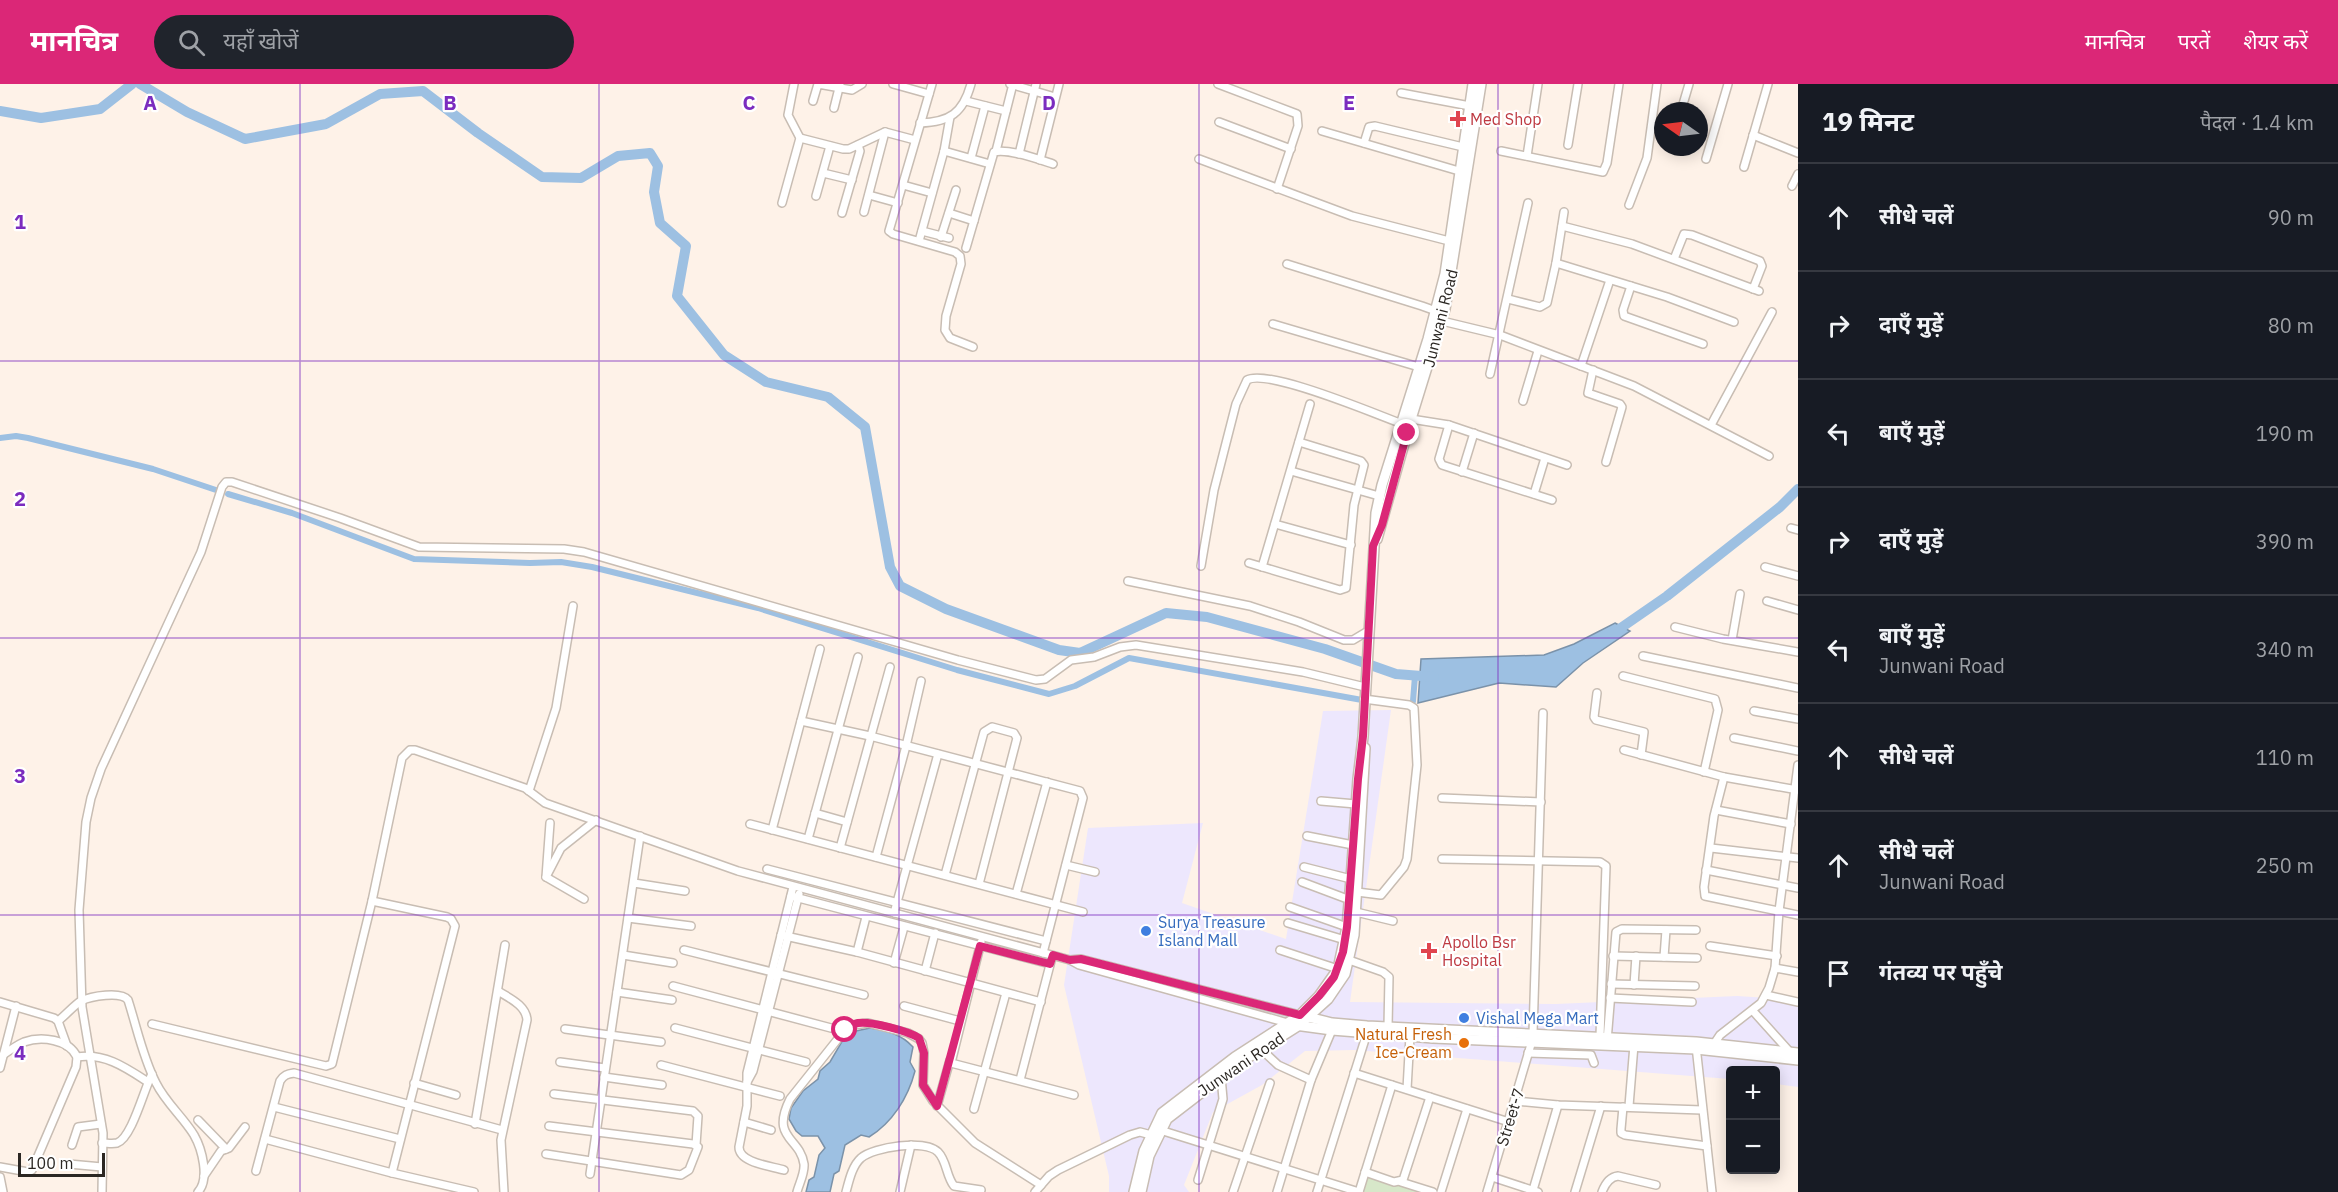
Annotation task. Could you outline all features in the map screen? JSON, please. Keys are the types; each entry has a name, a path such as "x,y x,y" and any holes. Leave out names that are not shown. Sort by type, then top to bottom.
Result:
{"main road":[{"name":"Junwani Road","path":"1156,1133 1180,1107 1261,1049 1298,1026 1338,969 1347,927 1352,879 1363,736 1373,546 1379,496 1436,311 1453,242 1459,171 1473,84"},
{"name":"Junwani Road","path":"1373,546 1382,525 1411,419 1442,321 1453,242 1481,84"},
{"name":"Junwani Road","path":"1138,1188 1162,1113 1236,1057 1288,1023 1304,1016 1335,991 1345,974 1356,912 1366,752 1363,736"},
{"path":"1304,1016 1344,1024 1532,1037"},
{"path":"1288,1023 1332,1030 1410,1036 1605,1039 1696,1045 1798,1060"},
{"path":"1605,1039 1634,1045 1696,1045"},
{"path":"1712,1047 1794,1052"}],"street":[{"path":"782,203 800,138 788,116 794,84"},
{"path":"813,101 818,84 840,86 852,90 862,84"},
{"path":"895,84 929,94"},
{"path":"932,84 890,232 955,252 960,256 962,264 946,316 945,330 951,338 973,347"},
{"path":"920,123 950,117 966,102 971,84"},
{"path":"966,248 990,164 996,151 1012,84 1035,87 1055,97"},
{"path":"1040,160 1059,84"},
{"path":"1527,156 1538,84"},
{"path":"1568,145 1578,84"},
{"path":"1501,151 1603,172 1607,163 1619,84"},
{"path":"1629,205 1647,158 1657,84"},
{"path":"1684,102 1689,84"},
{"path":"1706,159 1728,84"},
{"path":"1744,167 1768,84"},
{"path":"834,108 840,86"},
{"path":"1214,86 1297,114 1298,126 1277,189"},
{"path":"1019,154 1035,87"},
{"path":"1401,93 1470,106"},
{"path":"966,102 1006,111"},
{"path":"971,158 985,106"},
{"path":"919,241 944,151 950,117"},
{"path":"1219,122 1291,149"},
{"path":"1364,143 1369,127 1375,126 1463,147"},
{"path":"1322,131 1459,171"},
{"path":"800,138 849,149 885,132 915,140"},
{"path":"864,212 885,132"},
{"path":"1753,135 1798,153"},
{"path":"842,213 860,151 858,145"},
{"path":"816,196 830,146"},
{"path":"944,151 990,164"},
{"path":"996,151 1019,154 1053,164"},
{"path":"1199,159 1369,221 1453,242"},
{"path":"823,173 852,180"},
{"path":"1792,186 1798,174"},
{"path":"903,185 932,193"},
{"path":"922,231 945,237 956,190"},
{"path":"869,195 898,203"},
{"path":"1490,374 1528,203"},
{"path":"1508,299 1544,306 1556,263 1564,212"},
{"path":"949,213 974,221"},
{"path":"1562,226 1613,238 1756,290 1762,266 1760,261 1702,238 1684,234 1674,259"},
{"path":"1556,263 1734,322"},
{"path":"1287,264 1436,311 1442,321 1500,335 1651,393 1769,456"},
{"path":"1581,366 1610,280"},
{"path":"1630,286 1623,310 1624,316 1703,344"},
{"path":"1711,425 1772,312"},
{"path":"1273,324 1419,367"},
{"path":"1523,401 1538,351"},
{"path":"1593,370 1588,393 1620,404 1622,407 1606,462"},
{"path":"1202,566 1214,490 1236,404 1247,380 1256,377 1287,383 1400,423 1407,433"},
{"path":"1262,567 1310,404"},
{"path":"1411,419 1449,425 1567,465"},
{"path":"1449,425 1439,462 1462,472 1552,500"},
{"path":"1462,472 1474,433"},
{"path":"1249,563 1344,590 1348,582 1356,489 1364,463 1299,442"},
{"path":"1534,494 1545,458"},
{"path":"1291,471 1379,496"},
{"path":"102,1192 101,1124 82,1001 79,910 86,822 101,769 201,552 222,487 226,482 232,482 340,518 414,546 513,550 564,549 584,552 958,660 1036,680 1045,679 1071,660 1089,658 1120,647 1137,645 1365,682"},
{"path":"1275,524 1351,545"},
{"path":"1765,567 1798,576"},
{"path":"1128,581 1250,606 1283,616 1344,640 1368,636"},
{"path":"1732,640 1740,594"},
{"path":"1767,601 1798,610"},
{"path":"530,791 556,708 573,606"},
{"path":"1675,627 1798,652"},
{"path":"772,830 820,649"},
{"path":"1643,656 1798,688"},
{"path":"808,839 858,657"},
{"path":"840,848 890,667"},
{"path":"1623,676 1715,699 1718,710 1704,772"},
{"path":"876,857 921,681"},
{"path":"1597,693 1593,717 1596,720 1644,732 1641,755"},
{"path":"1357,892 1381,895 1404,867 1417,765 1414,708 1409,705 1364,699"},
{"path":"1754,711 1798,719"},
{"name":"Street-7","path":"1487,1192 1532,1037 1540,861 1543,713"},
{"path":"801,721 870,736 1077,789 1083,795 1043,953"},
{"path":"945,875 986,729 992,727 1010,731 1017,738 979,884"},
{"path":"1734,738 1798,751"},
{"path":"152,1024 330,1066 334,1060 405,753 415,750 530,791 545,803 738,871 1070,960 1081,959 1244,1005 1304,1016"},
{"path":"1624,750 1724,777 1797,790"},
{"path":"894,913 938,753"},
{"path":"1712,1047 1720,1035 1753,1011 1766,995 1775,969 1779,911 1793,827 1798,765"},
{"path":"1724,777 1716,810 1704,892 1708,898 1798,915"},
{"path":"1016,894 1047,782"},
{"path":"1442,798 1540,802"},
{"path":"1321,801 1356,804"},
{"path":"1716,810 1793,827"},
{"path":"815,813 847,822"},
{"path":"546,877 561,848 596,820"},
{"path":"546,877 550,823"},
{"path":"750,824 1083,912"},
{"path":"590,1174 640,836"},
{"path":"1307,836 1353,845"},
{"path":"1711,848 1798,858"},
{"path":"1442,859 1600,862 1606,866 1605,1039"},
{"path":"1066,865 1095,872"},
{"path":"1304,867 1352,879"},
{"path":"766,869 1046,941"},
{"path":"1707,870 1798,888"},
{"path":"546,877 584,899"},
{"path":"1302,882 1350,900"},
{"path":"634,883 685,891"},
{"path":"784,1170 740,1155 739,1147 747,1106 747,1073 756,1048 797,888"},
{"path":"795,897 1050,964"},
{"path":"372,901 447,917 455,926 392,1173"},
{"path":"1290,907 1347,927"},
{"path":"1356,912 1393,921"},
{"path":"857,952 866,917"},
{"path":"628,918 691,926"},
{"path":"1288,923 1345,939"},
{"path":"925,971 937,925"},
{"path":"894,963 904,927"},
{"path":"1605,1039 1615,936 1618,930 1696,930"},
{"path":"1664,957 1666,930"},
{"path":"784,936 857,952 1041,1002"},
{"path":"937,1106 982,937"},
{"path":"475,1124 506,945"},
{"path":"1710,946 1777,956"},
{"path":"684,950 864,995"},
{"path":"1280,950 1338,969"},
{"path":"1020,1080 1053,955"},
{"path":"623,956 673,963"},
{"path":"1613,956 1696,958"},
{"path":"1634,985 1636,956"},
{"path":"1349,960 1383,972 1389,977 1388,1027"},
{"path":"1775,969 1798,972"},
{"path":"1611,984 1695,986"},
{"path":"673,986 831,1028"},
{"path":"1668,1001 1669,986"},
{"path":"498,991 520,1005 527,1014 502,1130 501,1165 504,1192"},
{"path":"617,993 672,1000"},
{"path":"974,1109 1006,993"},
{"path":"58,1021 82,1001 117,994 129,1000 152,1074 175,1113 195,1137 201,1154 204,1176 202,1188 198,1192"},
{"path":"1766,995 1798,1002"},
{"path":"1610,998 1692,1002"},
{"path":"0,1002 58,1021"},
{"path":"1244,1005 1288,1023"},
{"path":"0,1068 16,1006"},
{"path":"904,1006 960,1021"},
{"path":"1753,1011 1794,1052"},
{"path":"0,1167 28,1172 32,1170 76,1067 76,1057 67,1046 58,1021"},
{"path":"796,1192 804,1172 804,1164 783,1126 785,1109 845,1030 853,1025 868,1023 919,1038 924,1053 923,1085 937,1106 975,1143 1041,1185"},
{"path":"675,1028 806,1062"},
{"path":"565,1029 661,1041"},
{"path":"1276,1192 1311,1080 1332,1030"},
{"path":"1317,1192 1367,1033"},
{"path":"1407,1089 1410,1036"},
{"path":"3,1055 27,1041 44,1039 67,1046"},
{"path":"1634,1045 1622,1133 1707,1146"},
{"path":"1696,1045 1712,1192"},
{"path":"1261,1049 1278,1065 1311,1080"},
{"path":"1528,1053 1591,1055 1594,1063"},
{"path":"76,1057 90,1055 119,1064 148,1082"},
{"path":"950,1060 954,1064 1074,1095"},
{"path":"560,1062 605,1068"},
{"path":"661,1065 747,1085 780,1096"},
{"path":"256,1171 280,1081 283,1076 294,1073 502,1130"},
{"path":"1354,1073 1509,1122"},
{"path":"102,1143 114,1144 123,1139 135,1119 152,1074"},
{"path":"604,1077 662,1085"},
{"path":"1198,1180 1223,1099 1221,1077"},
{"path":"414,1083 456,1095"},
{"path":"1233,1192 1270,1083"},
{"path":"1035,1192 1058,1170 1140,1132 1156,1133 1208,1146 1359,1192 1392,1085"},
{"path":"546,1154 681,1175 689,1170 697,1151 698,1116 693,1111 554,1094"},
{"path":"1401,1182 1430,1097"},
{"path":"1515,1101 1558,1105 1702,1110"},
{"path":"1491,1178 1535,1191 1558,1105"},
{"path":"1575,1192 1601,1106"},
{"path":"274,1107 400,1139"},
{"path":"1441,1192 1467,1109"},
{"path":"198,1120 226,1149"},
{"path":"744,1122 771,1130"},
{"path":"72,1145 78,1127 101,1124"},
{"path":"549,1126 696,1145"},
{"path":"204,1176 221,1151 229,1148 245,1127"},
{"path":"265,1139 474,1192"},
{"path":"846,1192 856,1164 866,1154 911,1145 936,1150 954,1185 981,1190"},
{"path":"900,1192 911,1145"},
{"path":"69,1164 102,1167"},
{"path":"1365,1172 1433,1192"},
{"path":"1602,1192 1607,1182 1612,1177 1618,1176 1656,1185"},
{"path":"0,1177 3,1192"}],"shaded area":[{"path":"1391,710 1350,1002 1556,1004 1737,996 1798,1000 1798,1087 1780,1085 1780,1066 1726,1066 1726,1079 1354,1050 1305,1051 1262,1085 1213,1112 1184,1185 1189,1192 1109,1192 1109,1176 1064,985 1088,828 1203,823 1182,903 1286,939 1323,711"}],"green space":[{"path":"1365,1172 1433,1192 1359,1192"}],"water":[{"path":"1615,623 1630,631 1583,663 1556,687 1499,683 1418,703 1421,659 1544,655 1574,644"},
{"path":"870,1028 894,1034 913,1047 910,1062 915,1071 912,1081 898,1109 885,1125 869,1137 861,1135 845,1145 839,1171 834,1174 830,1192 806,1192 809,1180 814,1177 819,1155 825,1148 818,1136 802,1136 796,1131 789,1119 791,1108 803,1091 818,1079 820,1071 830,1062 844,1038 856,1031"}],"waterway":[{"path":"0,111 41,118 100,109 132,84"},
{"path":"140,84 187,112 245,139 326,124 380,94 423,91 478,133 542,177 581,178 618,156 650,153 658,166 654,192 660,223 686,246 677,296 724,355 766,382 828,397 865,427 890,567 900,586 946,609 1059,650 1080,653 1166,613 1207,617 1325,649 1396,674 1434,677"},
{"path":"0,438 16,436 28,438 153,469 216,490"},
{"path":"1612,634 1667,596 1780,507 1798,489"},
{"path":"228,494 292,513 414,559 561,562 592,567 758,608 957,670 1049,694 1075,686 1129,658 1362,700"},
{"path":"1413,701 1415,676"}],"place":[{"name":"Med Shop","path":"1458,119"},
{"name":"Surya Treasure Island Mall","path":"1146,931"},
{"name":"Apollo Bsr Hospital","path":"1429,951"},
{"name":"Vishal Mega Mart","path":"1464,1018"},
{"name":"Natural Fresh Ice-Cream","path":"1464,1043"}],"route":[{"path":"845,1030 859,1023 868,1023 919,1038 924,1053 923,1085 937,1106 980,946 1050,964 1053,955 1070,960 1081,959 1300,1015 1319,996 1338,969 1347,927 1360,749 1363,736 1373,546 1382,525 1407,433"}]}
